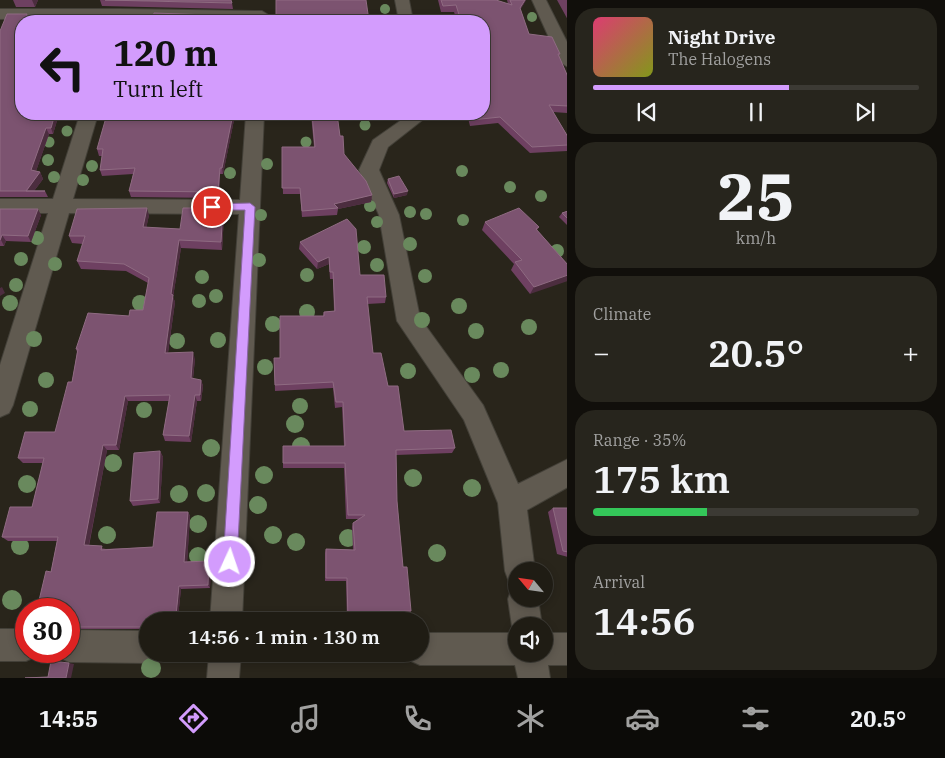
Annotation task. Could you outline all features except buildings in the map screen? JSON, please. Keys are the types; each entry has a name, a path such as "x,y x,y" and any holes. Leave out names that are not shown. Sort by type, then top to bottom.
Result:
{"street":[{"path":"262,0 262,15"},
{"path":"402,0 405,15"},
{"path":"539,0 567,60"},
{"path":"0,14 122,11 192,15"},
{"path":"0,405 87,120"},
{"path":"227,612 255,120"},
{"path":"414,120 380,144 369,170 390,215 409,321 474,413 512,503 519,562"},
{"path":"0,206 60,208 250,207"},
{"path":"512,503 567,473"},
{"path":"0,645 15,646"},
{"path":"80,646 139,647"},
{"path":"553,649 567,648"},
{"path":"429,649 508,649"},
{"path":"223,678 224,662"},
{"path":"531,662 534,678"}],"route":[{"path":"212,207 250,207 230,562"}]}
